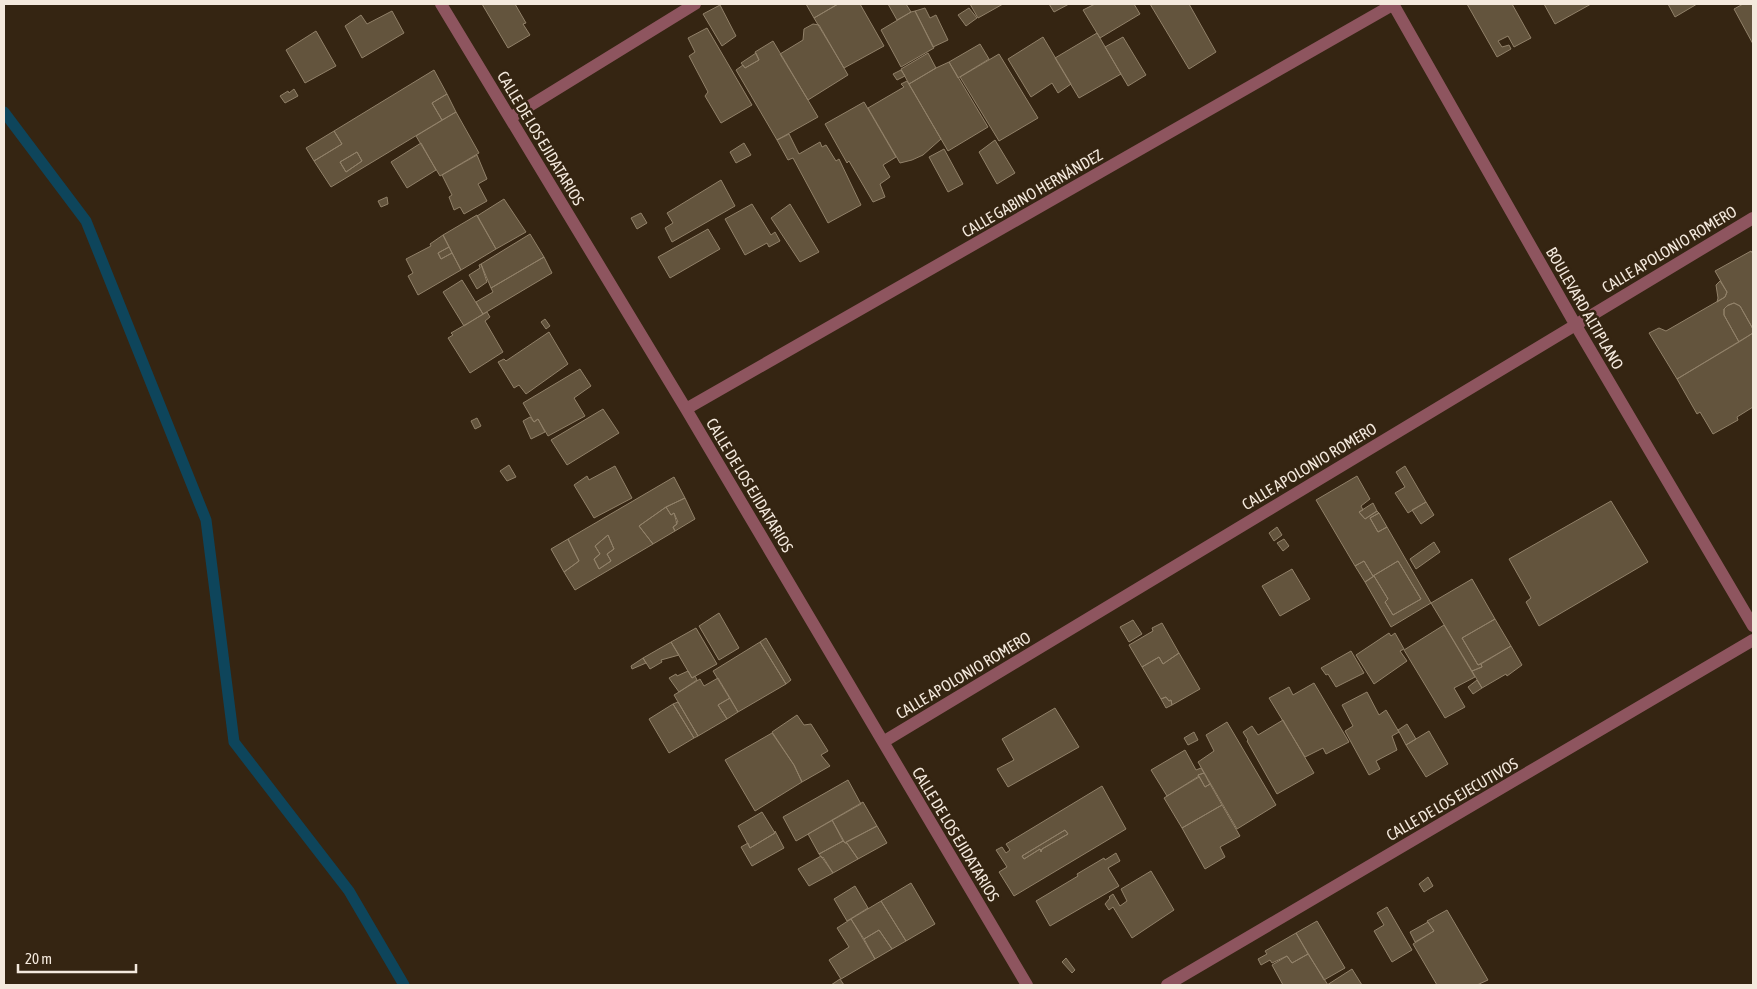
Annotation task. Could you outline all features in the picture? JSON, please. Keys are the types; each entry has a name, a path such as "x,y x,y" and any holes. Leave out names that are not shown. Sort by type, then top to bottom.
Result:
{"street":[{"name":"CALLE DE LOS EJIDATARIOS","path":"441,4 686,410 1027,985"},
{"path":"510,118 695,4"},
{"name":"BOULEVARD ALTIPLANO","path":"1393,4 1575,324 1753,626"},
{"name":"CALLE GABINO HERNÁNDEZ","path":"686,410 1393,4"},
{"name":"CALLE APOLONIO ROMERO","path":"883,742 1753,218"},
{"name":"CALLE DE LOS EJECUTIVOS","path":"1168,985 1753,640"}],"building":[{"path":"482,4 515,4 526,23 523,24 530,35 508,48"},
{"path":"806,4 838,4 814,18"},
{"path":"838,4 860,4 884,46 844,68 814,18"},
{"path":"888,4 906,4 911,12 897,20"},
{"path":"970,4 1003,4 978,18"},
{"path":"1049,4 1069,4 1054,12"},
{"path":"1095,4 1134,4 1140,14 1100,38 1083,10"},
{"path":"1150,4 1189,4 1216,52 1189,69"},
{"path":"1467,4 1512,4 1531,38 1514,47 1508,36 1498,41 1502,47 1509,45 1511,49 1497,57"},
{"path":"1544,4 1591,4 1555,24"},
{"path":"1668,4 1697,4 1675,17"},
{"path":"1743,4 1753,4 1753,44 1734,9"},
{"path":"720,5 736,36 722,46 703,14"},
{"path":"925,8 930,18 936,15 948,40 933,47 915,11"},
{"path":"969,8 977,18 966,26 958,15"},
{"path":"392,11 404,33 362,58 345,26 361,15 367,24"},
{"path":"915,11 934,48 901,67 881,30"},
{"path":"813,24 819,25 848,75 808,100 780,54 803,40 804,29"},
{"path":"707,28 752,105 721,123 705,96 708,92 689,56 695,52 688,38"},
{"path":"316,31 336,66 305,83 286,50"},
{"path":"1097,33 1121,74 1079,98 1055,58"},
{"path":"1043,37 1071,84 1058,93 1052,83 1031,97 1008,59"},
{"path":"1123,37 1146,75 1128,86 1105,47"},
{"path":"773,41 818,117 777,140 736,70 743,65 745,68 759,60 755,52"},
{"path":"980,44 989,59 958,78 949,62"},
{"path":"756,53 759,60 745,68 741,63"},
{"path":"928,53 936,68 909,84 901,69"},
{"path":"999,54 1038,118 999,141 960,77"},
{"path":"949,62 988,127 948,151 909,84"},
{"path":"434,70 447,94 432,103 442,120 331,187 314,161 342,144 334,131","holes":["357,152 362,161 346,172 340,162"]},
{"path":"901,70 905,76 897,80 893,74"},
{"path":"907,81 941,139 923,155 900,163 868,108 904,87 901,84"},
{"path":"294,89 298,96 285,103 280,96"},
{"path":"447,94 456,112 442,120 432,103"},
{"path":"864,102 896,157 883,165 890,177 880,184 885,197 873,202 849,161 847,163 825,124"},
{"path":"456,112 479,153 440,176 416,136"},
{"path":"334,131 342,144 314,161 306,148"},
{"path":"789,134 799,154 820,142 822,147 826,145 836,161 839,159 861,205 828,223 793,158 788,160 777,140"},
{"path":"995,140 1015,173 997,184 979,152"},
{"path":"421,143 436,170 407,188 391,162"},
{"path":"744,143 751,155 736,163 730,152"},
{"path":"944,149 963,184 948,192 929,157"},
{"path":"357,152 362,161 346,172 340,162"},
{"path":"477,155 487,179 478,184 487,201 464,214 460,207 454,210 449,197 452,195 442,175"},
{"path":"721,180 735,206 672,242 665,228 673,223 667,213"},
{"path":"387,197 388,204 381,207 378,201"},
{"path":"504,199 526,232 496,249 477,216"},
{"path":"752,204 771,235 775,232 780,241 769,247 767,243 745,255 725,219"},
{"path":"790,204 819,252 800,262 771,218"},
{"path":"641,213 647,223 637,229 631,218"},
{"path":"477,215 496,249 461,270 443,235"},
{"path":"708,229 720,249 670,278 658,257"},
{"path":"530,234 544,257 491,288 481,264"},
{"path":"443,235 449,247 438,253 441,259 452,253 461,270 418,295 408,276 413,273 406,259 431,246 430,244"},
{"path":"449,247 452,253 441,259 438,253"},
{"path":"1751,251 1753,254 1753,329 1740,306 1734,303 1728,305 1724,309 1724,315 1739,342 1677,379 1649,333 1659,328 1666,331 1725,297 1727,292 1715,271"},
{"path":"544,257 552,273 483,314 476,302 493,292 491,288"},
{"path":"481,264 487,282 477,289 469,275 480,268 479,265"},
{"path":"462,280 483,314 464,326 443,292"},
{"path":"1720,281 1727,292 1725,297 1717,302 1716,285"},
{"path":"1734,303 1740,306 1753,329 1753,333 1739,342 1724,315 1724,309"},
{"path":"487,312 490,317 485,321 503,352 470,373 448,338 453,335 451,333"},
{"path":"545,319 550,326 546,329 541,322"},
{"path":"549,332 568,364 526,394 519,385 514,388 498,362 504,359 506,361"},
{"path":"1753,333 1753,407 1737,417 1738,420 1713,434 1700,412 1697,414 1677,379"},
{"path":"580,369 591,386 574,398 585,416 548,436 538,419 534,422 523,403"},
{"path":"603,409 619,433 567,465 551,440"},
{"path":"530,417 534,422 538,419 545,432 531,439 523,421"},
{"path":"477,418 481,426 475,429 471,421"},
{"path":"509,465 516,477 507,481 500,471"},
{"path":"615,466 632,498 594,518 574,485 587,476 589,480"},
{"path":"1405,466 1426,502 1408,513 1395,493 1405,487 1396,472"},
{"path":"1357,476 1370,499 1361,506 1363,510 1359,512 1365,519 1377,511 1379,513 1370,518 1378,532 1387,527 1431,603 1391,627 1365,582 1374,576 1388,599 1385,602 1393,615 1421,599 1398,561 1373,576 1364,561 1355,566 1316,500"},
{"path":"674,477 685,498 666,507 639,526 653,544 575,590 564,572 579,561 568,539","holes":["608,535 614,549 607,554 611,561 599,569 594,559 600,554 595,546"]},
{"path":"685,498 695,519 675,531 673,527 678,522 674,513 671,515 666,507"},
{"path":"1611,501 1648,562 1539,626 1526,602 1531,598 1509,559"},
{"path":"1426,502 1434,515 1421,524 1412,510"},
{"path":"1373,503 1377,511 1365,519 1359,512"},
{"path":"666,507 671,515 674,513 677,524 673,527 675,531 653,544 639,526"},
{"path":"1379,513 1387,527 1378,532 1370,518"},
{"path":"1277,527 1282,535 1274,541 1269,533"},
{"path":"608,535 614,549 607,554 611,561 599,569 594,559 600,554 595,546"},
{"path":"568,539 579,561 564,572 551,549"},
{"path":"1284,539 1289,546 1283,551 1277,543"},
{"path":"1434,542 1440,552 1416,569 1410,559"},
{"path":"1364,561 1373,576 1398,561 1421,599 1393,615 1385,602 1388,599 1374,576 1365,582 1355,566"},
{"path":"1292,569 1310,599 1280,616 1262,586"},
{"path":"1472,579 1495,619 1462,638 1478,665 1481,664 1482,667 1472,671 1431,603"},
{"path":"719,613 739,648 719,660 699,626"},
{"path":"1495,619 1511,646 1478,665 1462,638"},
{"path":"1133,620 1142,634 1129,642 1120,627"},
{"path":"1162,623 1179,653 1163,664 1159,657 1142,667 1129,645 1153,631 1152,628"},
{"path":"1444,625 1475,677 1454,688 1465,707 1445,718 1404,650"},
{"path":"696,628 717,664 692,678 671,642"},
{"path":"1389,633 1391,636 1395,633 1404,649 1400,651 1407,661 1374,684 1356,655"},
{"path":"766,638 791,680 786,684 760,642"},
{"path":"671,642 679,655 661,660 662,662 650,669 643,658"},
{"path":"760,642 786,684 738,712 713,671"},
{"path":"1511,646 1522,665 1507,676 1506,674 1482,688 1472,671 1482,667 1481,664"},
{"path":"1351,651 1364,673 1336,687 1328,674 1326,675 1321,668"},
{"path":"1179,653 1200,689 1172,705 1171,700 1169,701 1166,697 1161,699 1142,667 1159,657 1163,664"},
{"path":"643,658 646,663 632,669 631,666"},
{"path":"688,671 692,678 695,676 697,680 679,692 669,678"},
{"path":"718,678 730,698 718,705 727,719 698,736 674,695 700,679 704,686"},
{"path":"1477,680 1482,688 1473,694 1468,687"},
{"path":"1314,683 1349,742 1326,754 1323,748 1305,757 1269,698 1289,687 1293,695"},
{"path":"1367,692 1379,715 1386,710 1399,732 1392,736 1397,750 1376,761 1380,769 1369,775 1345,731 1353,726 1342,705"},
{"path":"1166,697 1169,701 1171,700 1172,705 1166,708 1161,699"},
{"path":"730,698 738,712 727,719 718,705"},
{"path":"678,702 698,736 694,738 673,704"},
{"path":"673,704 694,738 669,753 649,719"},
{"path":"1055,708 1079,747 1008,787 997,769 1014,760 1002,739"},
{"path":"797,715 804,725 811,724 828,751 821,755 830,766 802,782 794,765 772,732"},
{"path":"1283,720 1314,773 1277,794 1243,732 1252,726 1258,735"},
{"path":"1227,722 1276,805 1237,829 1198,762 1214,751 1206,735"},
{"path":"1407,724 1416,739 1406,745 1398,730"},
{"path":"1429,731 1448,764 1426,777 1406,745"},
{"path":"1194,732 1198,740 1188,745 1184,738"},
{"path":"772,733 794,765 802,782 755,811 725,760"},
{"path":"1185,750 1196,770 1201,768 1204,773 1167,796 1151,770"},
{"path":"1204,773 1210,784 1205,787 1198,775"},
{"path":"1199,776 1205,787 1210,784 1222,805 1182,828 1164,798"},
{"path":"848,780 861,804 796,841 783,817"},
{"path":"1102,786 1126,829 1014,896 999,872 1007,867 996,850 1002,847 1006,853 1010,850 1006,844","holes":["1065,830 1068,834 1042,849 1041,852 1040,849 1024,859 1022,856"]},
{"path":"863,802 877,826 845,843 832,820"},
{"path":"1222,805 1240,836 1220,847 1225,857 1205,869 1182,828"},
{"path":"762,812 775,833 750,848 738,826"},
{"path":"832,820 843,841 819,854 808,834"},
{"path":"877,826 887,843 858,859 846,842"},
{"path":"1065,830 1068,834 1042,849 1041,852 1040,849 1024,859 1022,856"},
{"path":"775,831 784,848 752,866 741,847 748,843 750,848 775,833"},
{"path":"843,841 847,843 858,859 833,873 819,854"},
{"path":"1116,853 1120,861 1108,868 1119,886 1050,926 1036,901 1078,876 1077,874"},
{"path":"821,856 833,873 809,886 798,869"},
{"path":"1151,871 1174,910 1132,938 1113,907 1109,910 1105,904 1113,894 1120,906 1127,901 1121,889"},
{"path":"1428,877 1433,886 1424,892 1419,884"},
{"path":"911,883 935,924 906,941 881,901"},
{"path":"855,886 868,908 847,921 834,899"},
{"path":"881,901 906,941 892,949 879,930 864,939 851,919"},
{"path":"1387,907 1412,950 1392,962 1374,931 1384,925 1377,913"},
{"path":"1447,910 1488,980 1477,985 1437,985 1413,944 1434,931 1427,921"},
{"path":"851,919 875,959 841,979 829,960 849,947 837,928"},
{"path":"1317,921 1345,968 1324,980 1296,933"},
{"path":"1428,922 1434,931 1415,942 1410,932"},
{"path":"879,930 892,949 875,959 864,939"},
{"path":"1296,933 1308,954 1292,963 1287,956 1272,963 1270,960 1261,965 1258,959 1267,954 1265,951"},
{"path":"1308,954 1328,985 1283,985 1272,965 1287,956 1292,963"},
{"path":"1066,958 1075,970 1072,973 1062,962"},
{"path":"1352,969 1362,985 1327,985"},
{"path":"840,979 844,985 831,985"}],"waterway":[{"path":"4,112 86,221 206,520 234,742 349,891 404,985"}]}
